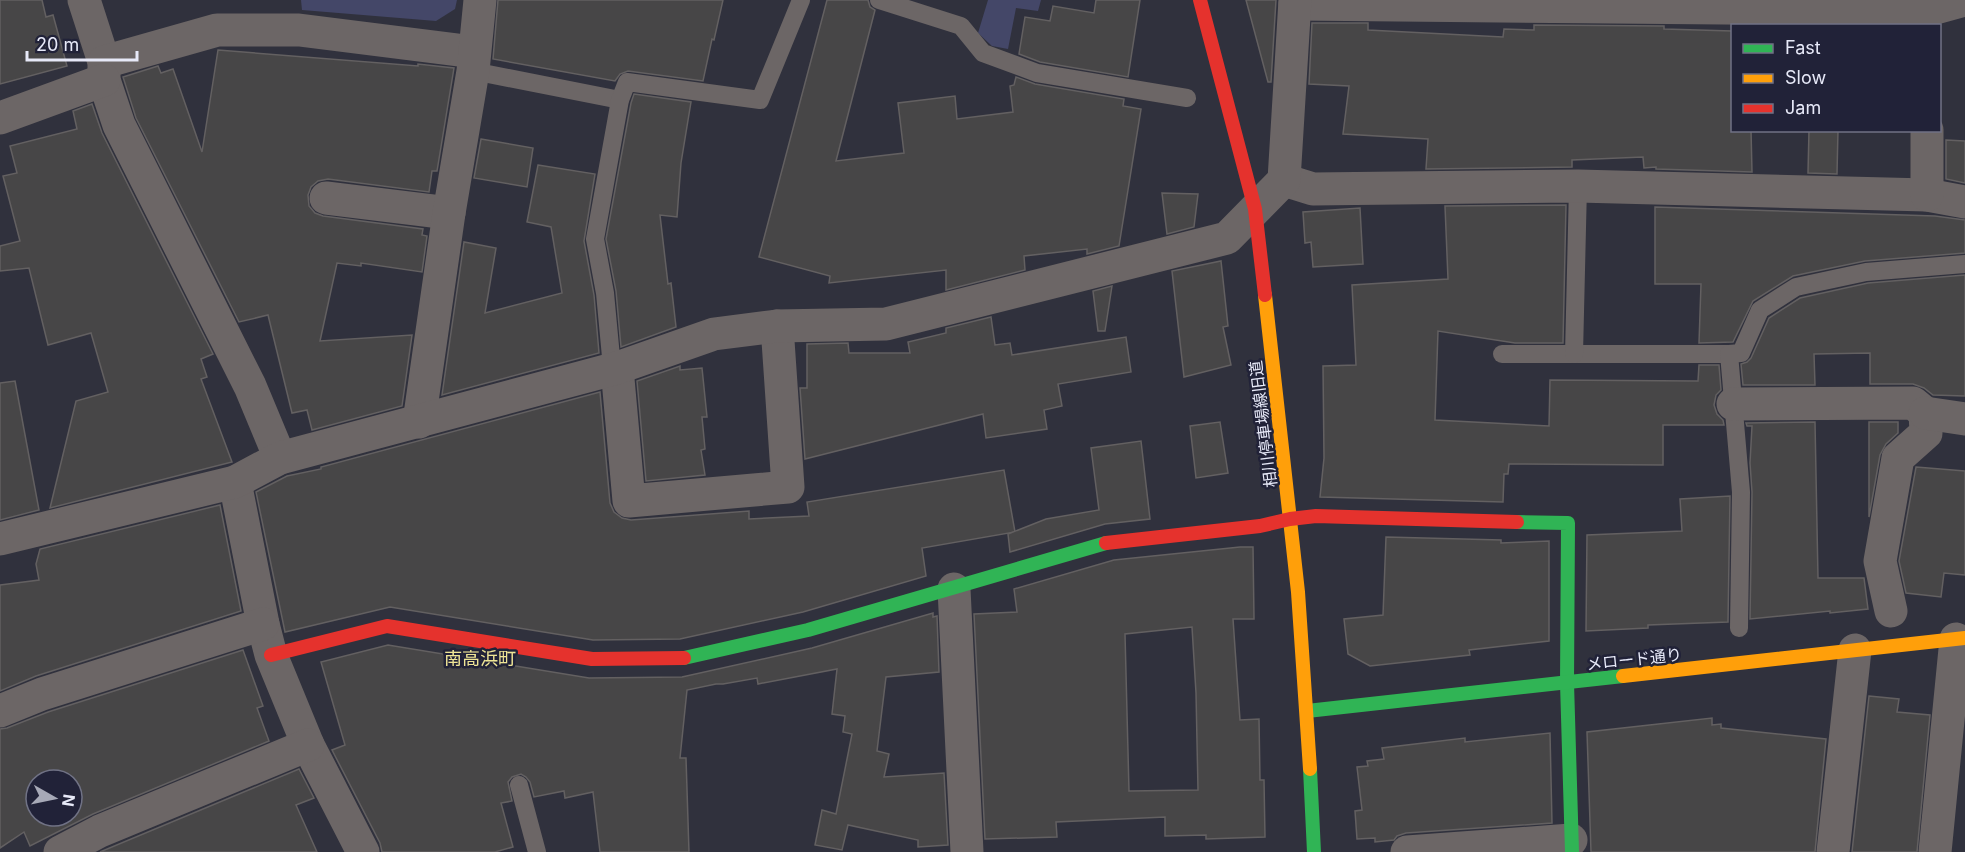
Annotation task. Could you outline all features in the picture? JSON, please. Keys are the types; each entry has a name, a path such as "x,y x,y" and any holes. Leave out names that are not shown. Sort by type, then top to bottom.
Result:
{"street":[{"path":"84,0 119,125 250,386 280,458"},
{"path":"419,422 449,213 474,62 480,0"},
{"name":"相川停車場線旧道","path":"1200,0 1255,209 1290,519 1307,711 1315,852"},
{"path":"0,539 235,482 280,458 617,368 714,334 777,326 886,324 1227,238 1284,180 1295,2 1928,12 1965,0"},
{"path":"0,117 104,71 218,30 299,30 474,62"},
{"path":"1927,132 1927,195"},
{"path":"1284,180 1313,189 1578,186 1927,195 1965,202"},
{"path":"326,198 449,213"},
{"path":"617,368 629,501 788,488 777,326"},
{"path":"1733,404 1913,403 1924,413 1965,418"},
{"path":"1891,611 1880,561 1898,458 1926,433 1924,413"},
{"path":"235,482 267,639 308,745 363,852"},
{"path":"0,711 42,694 267,639 387,626 592,659 682,658 808,630 1110,542 1260,526 1316,516 1568,523 1567,683 1571,846 1407,852"},
{"path":"954,589 967,852"},
{"path":"1935,852 1960,638"},
{"name":"メロード通り","path":"1307,711 1960,638"},
{"path":"1833,852 1856,650"},
{"path":"60,852 100,831 308,745"},
{"path":"1293,852 1315,852"}],"lane":[{"path":"617,368 611,357 604,293 594,239 620,100 627,82 759,100 801,0"},
{"path":"879,0 961,26 983,53 1037,73 1187,98"},
{"path":"474,62 620,100"},
{"path":"1574,354 1578,186"},
{"path":"1502,354 1741,353 1760,310 1796,287 1866,272 1965,264"},
{"path":"1729,354 1741,492 1739,628"},
{"path":"519,785 537,852"}],"shaded area":[{"path":"301,0 457,0 455,9 436,21 302,10"},
{"path":"988,0 1041,0 1038,11 1016,8 1008,49 992,46 978,33"}],"building":[{"path":"0,0 42,0 46,17 53,15 67,66 0,84"},
{"path":"498,0 723,0 703,81 628,71 620,74 615,81 493,59"},
{"path":"827,0 868,0 870,7 875,10 836,161 904,153 898,103 955,96 957,119 1013,112 1010,86 1014,85 1016,77 1035,84 1124,99 1123,106 1141,109 1119,246 1087,254 1087,249 1024,256 1025,270 946,290 946,270 829,283 830,276 759,257"},
{"path":"1096,0 1140,0 1128,77 1040,62 1019,54 1025,17 1050,21 1053,6 1094,13"},
{"path":"1246,0 1276,0 1271,82 1268,82"},
{"path":"1312,23 1368,23 1368,30 1503,37 1504,29 1534,30 1534,25 1664,26 1664,29 1731,31 1731,132 1751,132 1752,172 1644,168 1643,157 1572,160 1572,167 1426,169 1428,139 1343,134 1349,86 1309,84"},
{"path":"218,50 454,68 437,171 432,171 429,192 328,179 318,181 311,187 308,195 309,206 315,213 323,216 423,229 422,235 427,236 422,272 361,263 361,266 337,263 320,341 412,335 402,406 312,430 307,410 292,413 268,315 239,322 136,118 123,77 158,66 161,73 173,69 202,152"},
{"path":"634,94 691,102 681,163 677,217 660,215 668,284 671,283 676,327 621,347 616,291 606,239"},
{"path":"92,104 102,133 213,354 201,359 207,377 201,379 232,462 50,508 76,401 108,392 91,333 48,345 29,268 0,271 0,246 20,241 3,176 17,173 10,146 77,129 73,111"},
{"path":"1809,132 1838,132 1837,174 1808,173"},
{"path":"481,139 533,148 527,187 474,178"},
{"path":"1946,140 1965,141 1965,183 1946,179"},
{"path":"538,165 595,174 584,241 594,295 599,353 442,395 464,242 496,248 485,313 562,293 551,227 527,222"},
{"path":"1162,193 1198,194 1194,227 1167,234"},
{"path":"1566,205 1563,343 1515,343 1438,331 1435,420 1549,426 1550,380 1698,381 1699,365 1719,365 1721,390 1716,395 1714,405 1724,425 1663,425 1663,465 1509,464 1508,474 1504,474 1503,502 1320,497 1324,458 1323,366 1356,365 1352,285 1448,279 1445,206"},
{"path":"1655,207 1935,216 1965,220 1965,253 1865,261 1793,276 1753,301 1733,342 1699,343 1701,284 1655,284"},
{"path":"1360,208 1363,264 1313,267 1311,242 1305,243 1303,212"},
{"path":"1221,261 1228,326 1223,327 1231,365 1184,377 1172,271"},
{"path":"1965,275 1965,396 1933,395 1913,384 1870,384 1870,353 1814,354 1815,385 1743,385 1741,364 1751,358 1769,318 1800,298 1868,283"},
{"path":"1112,286 1105,331 1098,331 1093,291"},
{"path":"991,317 995,345 1010,343 1012,355 1126,337 1131,372 1058,384 1062,406 1044,410 1047,429 986,438 983,414 805,459 800,388 807,388 807,344 848,343 849,353 910,353 908,342 946,333 946,328"},
{"path":"680,366 680,370 702,368 707,417 702,417 705,449 701,450 705,475 646,481 637,381"},
{"path":"15,381 39,510 0,520 0,383"},
{"path":"600,392 610,503 614,512 622,518 631,520 749,511 749,519 809,516 807,502 1004,470 1015,532 922,548 926,576 803,612 680,639 593,640 390,607 285,632 256,492 287,476 321,469 321,467"},
{"path":"1220,422 1228,473 1196,478 1190,426"},
{"path":"1815,422 1818,578 1864,578 1868,609 1750,619 1752,426 1747,426 1746,423"},
{"path":"1869,422 1898,422 1898,433 1886,444 1880,455 1869,517"},
{"path":"1141,441 1150,519 1105,524 1010,552 1008,534 1046,519 1099,510 1091,448"},
{"path":"1916,467 1965,471 1965,575 1944,573 1941,597 1906,593 1899,561"},
{"path":"1730,496 1728,622 1648,625 1648,628 1586,631 1587,535 1682,531 1680,499"},
{"path":"220,505 241,611 36,676 0,691 0,585 39,580 36,564 40,549"},
{"path":"1386,537 1501,540 1501,543 1549,541 1549,641 1469,650 1470,655 1370,666 1348,654 1344,619 1383,615"},
{"path":"1253,547 1254,619 1233,619 1240,720 1259,719 1260,780 1264,780 1265,837 1206,839 1206,835 1165,836 1165,817 1056,822 1057,837 985,839 974,614 1017,612 1014,589 1114,560","holes":["1192,627 1198,790 1129,791 1125,634"]},
{"path":"933,613 933,617 937,616 939,672 886,677 877,751 889,754 884,777 944,773 948,845 918,847 918,840 848,825 842,850 815,845 822,810 836,814 852,734 843,732 845,716 832,714 837,669 758,684 757,678 687,690 680,758 686,758 689,852 600,852 593,792 565,798 564,791 534,797 530,782 521,774 512,777 508,782 512,801 501,803 513,847 495,852 382,852 380,843 332,750 345,745 321,662 388,645 589,678 682,677 812,648"},
{"path":"243,650 263,706 257,708 269,741 84,819 84,768 24,768 24,828 65,828 30,846 24,832 0,848 0,729 48,712"},
{"path":"1869,696 1899,699 1897,712 1930,715 1917,852 1852,852"},
{"path":"1712,718 1712,725 1721,724 1721,728 1826,739 1815,852 1591,852 1587,732"},
{"path":"1550,733 1552,823 1406,833 1397,836 1394,840 1375,842 1375,838 1357,839 1355,811 1362,810 1357,767 1368,766 1367,761 1384,759 1382,748 1465,738 1465,742"},
{"path":"299,769 314,798 296,805 317,852 100,852"}],"traffic: fast":[{"path":"1517,522 1568,523 1567,683 1572,852"},
{"path":"684,658 808,630 1106,543"},
{"path":"1307,711 1623,676"},
{"path":"1310,769 1314,852"}],"traffic: slow":[{"path":"1265,295 1298,592 1310,769"},
{"path":"1623,676 1965,638"}],"traffic: jam":[{"path":"1200,0 1255,209 1265,295"},
{"path":"1106,543 1260,526 1316,516 1517,522"},
{"path":"271,655 387,626 592,659 684,658"}],"district":[{"name":"南高浜町","path":"480,659"}]}
